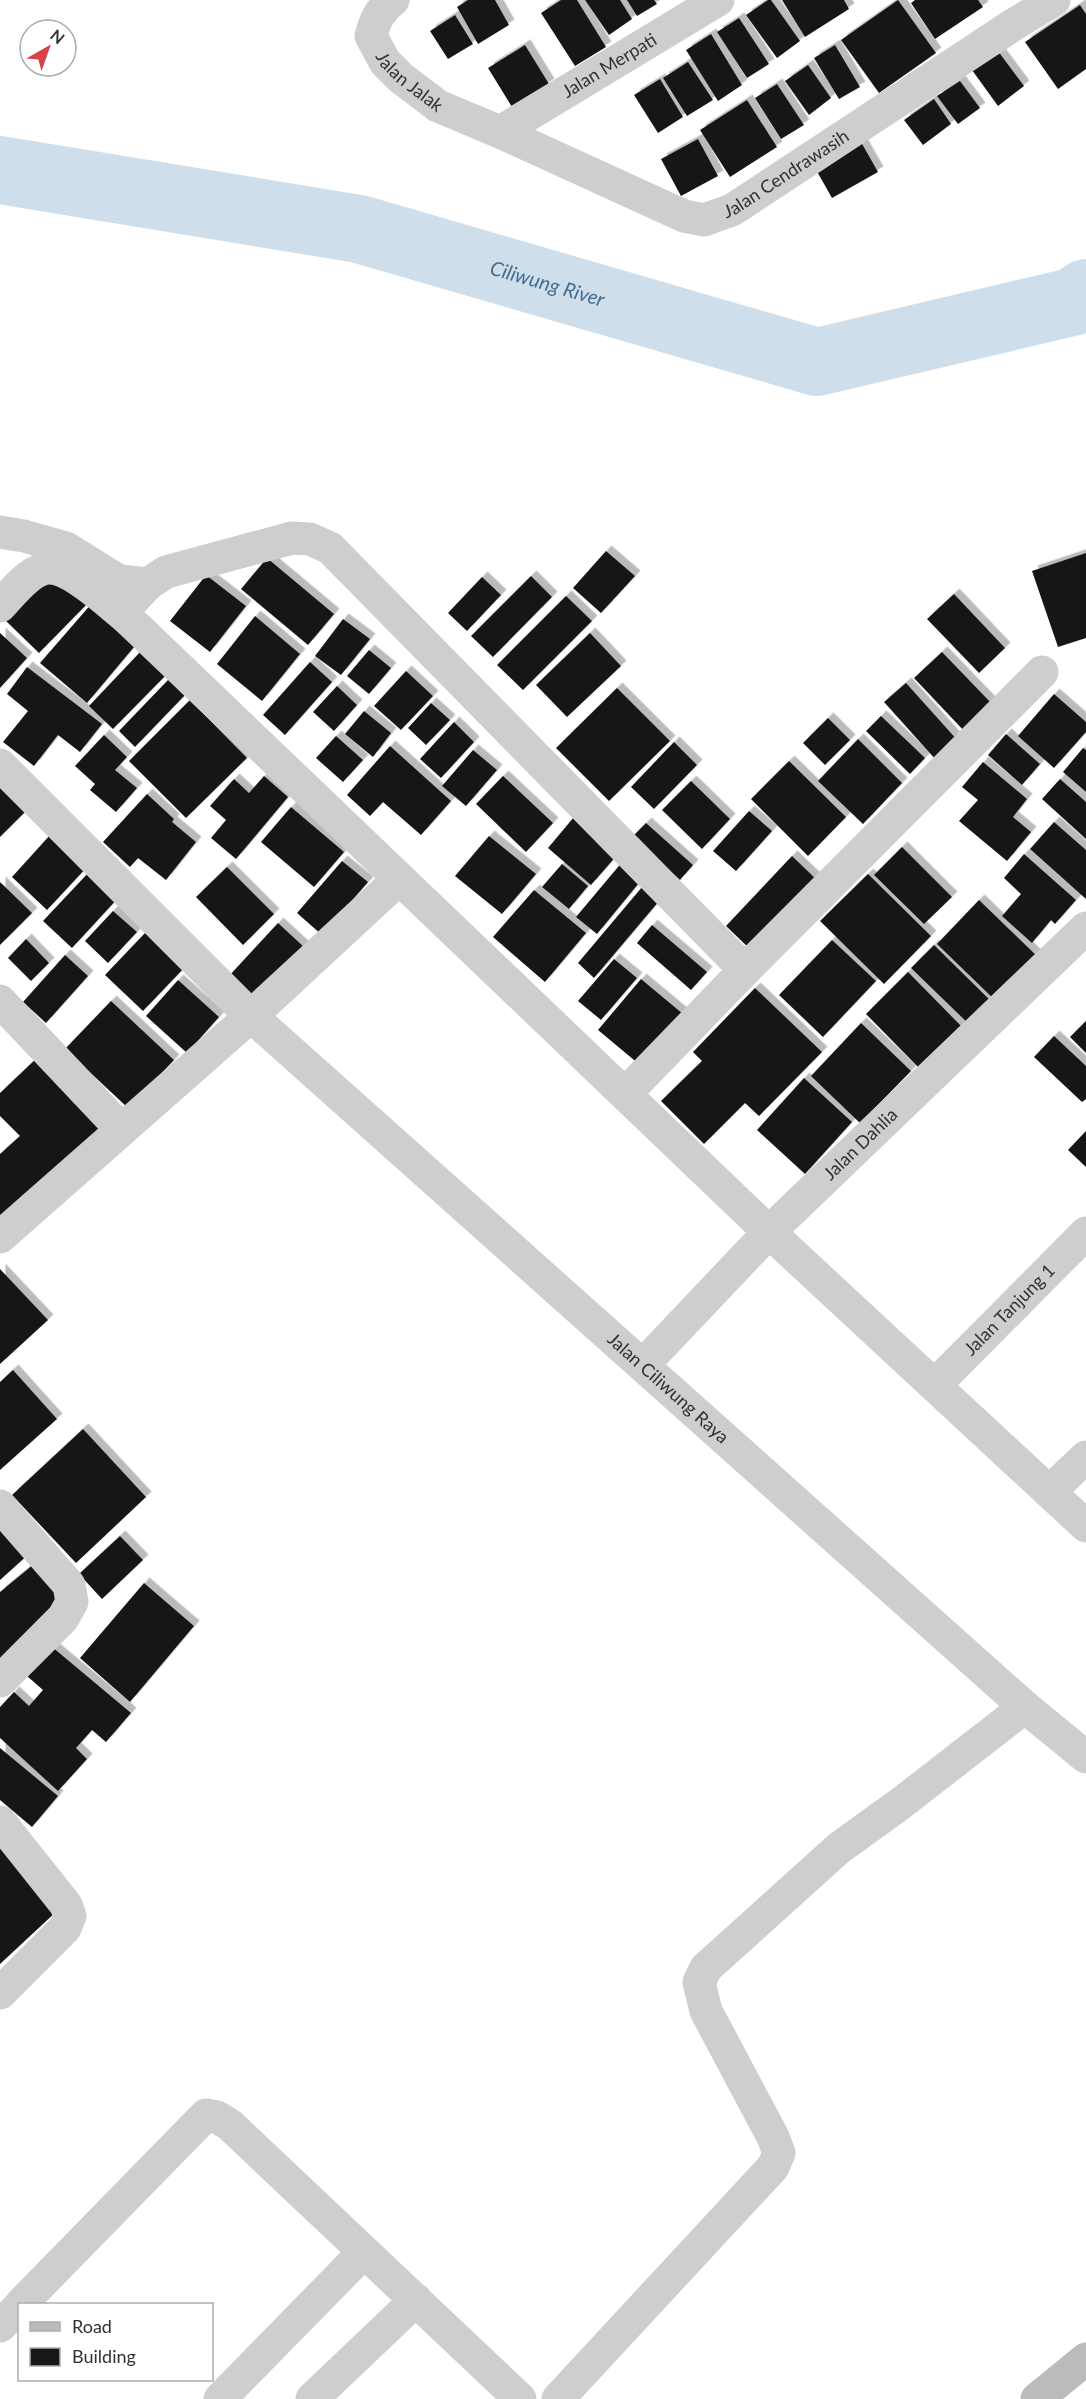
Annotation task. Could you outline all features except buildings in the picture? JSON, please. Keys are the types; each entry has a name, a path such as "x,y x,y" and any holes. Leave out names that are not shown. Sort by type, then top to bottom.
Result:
{"main road":[{"path":"1037,2399 1086,2359"}],"street":[{"name":"Jalan Jalak","path":"393,0 383,8 375,21 371,36 384,62 438,106 500,132"},
{"name":"Jalan Merpati","path":"500,132 718,0"},
{"name":"Jalan Cendrawasih","path":"500,132 684,216 704,220 732,210 1006,12 1054,0"},
{"path":"0,532 66,548 119,581 148,584"},
{"path":"127,618 127,606 148,584 166,572 291,538 310,539 330,548 745,970"},
{"path":"0,606 28,578 44,568 62,570 127,618 769,1232 1086,1526"},
{"path":"625,1094 745,970 1042,672"},
{"name":"Jalan Ciliwung Raya","path":"0,765 251,1016 1025,1707 1083,1748"},
{"path":"0,1237 251,1016 399,879"},
{"name":"Jalan Dahlia","path":"643,1365 769,1232 1086,928"},
{"path":"0,1001 122,1129"},
{"name":"Jalan Tanjung 1","path":"935,1385 1086,1233"},
{"path":"1049,1492 1086,1457"},
{"path":"0,1506 69,1585 72,1602 63,1618 0,1681"},
{"path":"558,2399 773,2167 779,2153 773,2137 706,2011 699,1982 705,1968 839,1848 1025,1707"},
{"path":"0,1822 66,1905 70,1916 65,1928 0,1993"},
{"path":"22,2303 206,2115 217,2116 230,2125 520,2399"},
{"path":"220,2399 364,2252"},
{"path":"312,2399 416,2300"},
{"path":"0,2326 18,2307"}],"waterway":[{"name":"Ciliwung River","path":"0,170 359,229 817,362 1072,302 1086,293"}]}
